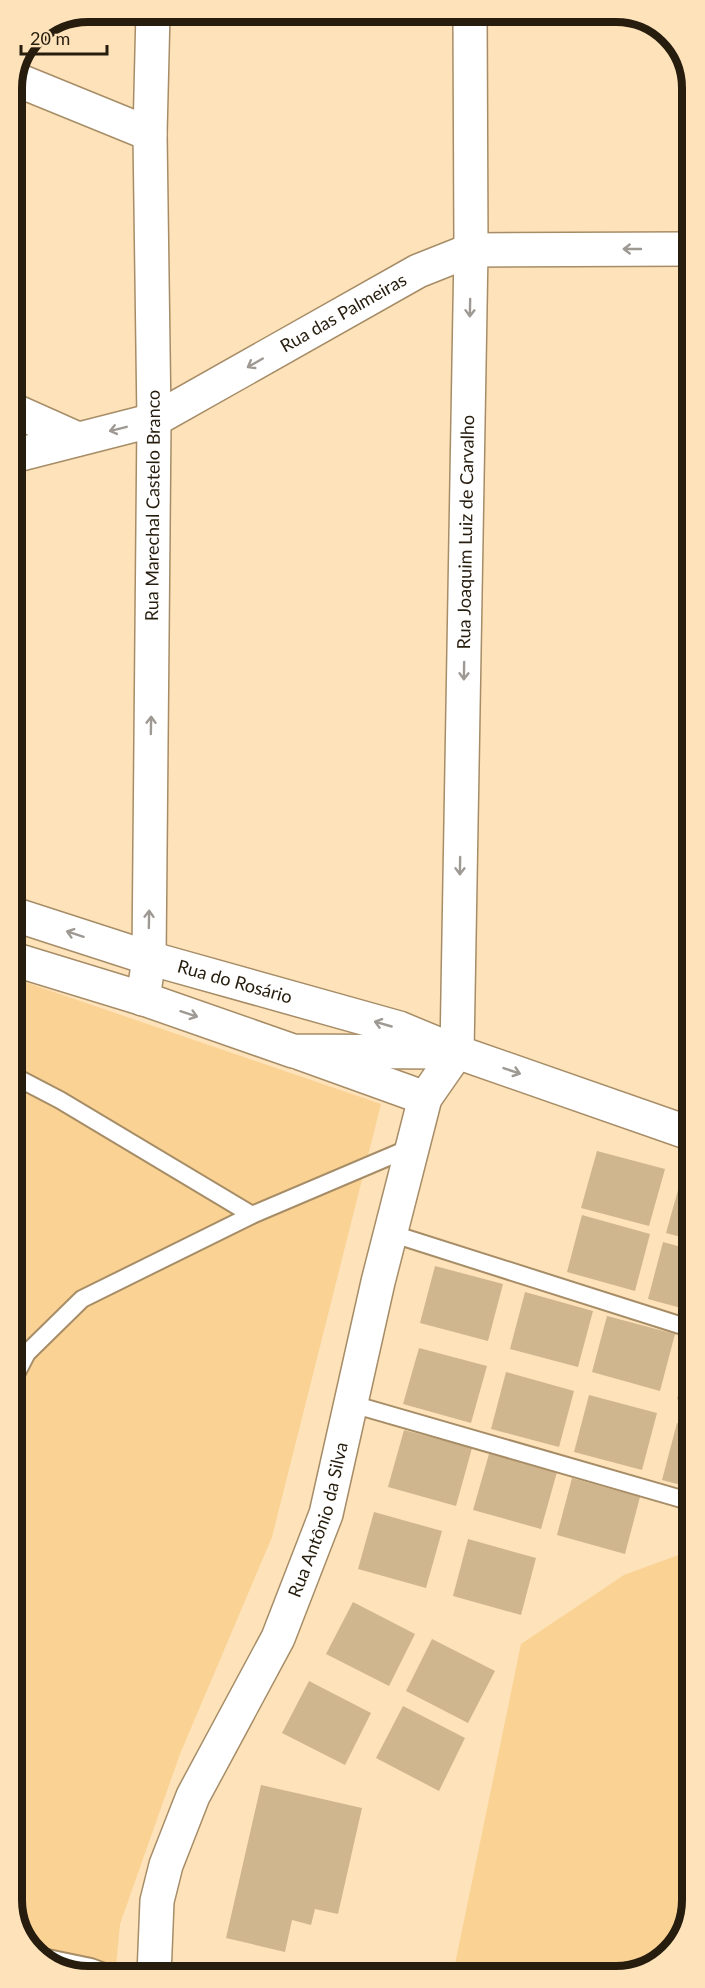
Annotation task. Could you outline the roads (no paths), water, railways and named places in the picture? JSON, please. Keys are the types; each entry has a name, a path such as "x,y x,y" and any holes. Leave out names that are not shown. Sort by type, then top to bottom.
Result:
{"street":[{"name":"Rua Marechal Castelo Branco","path":"143,999 149,958 154,420 150,134 153,22"},
{"name":"Rua Joaquim Luiz de Carvalho","path":"457,1052 471,250 470,23"},
{"path":"23,81 150,134"},
{"name":"Rua das Palmeiras","path":"23,453 154,420 418,271 471,250 682,249"},
{"path":"23,414 78,439"},
{"name":"Rua do Rosário","path":"23,917 149,958 399,1028 457,1052 682,1131"},
{"name":"Rua do Rosário","path":"23,962 143,999 425,1098"},
{"name":"Rua do Rosário","path":"293,1051 457,1052"},
{"name":"Rua Antônio da Silva","path":"155,1965 158,1901 166,1865 193,1796 278,1638 326,1514 390,1233 425,1098 457,1052"}],"lane":[{"path":"22,1080 60,1100 252,1215"},
{"path":"22,1362 27,1353 82,1299 252,1215 412,1147"},
{"path":"390,1233 682,1326"},
{"path":"352,1404 682,1499"}]}
